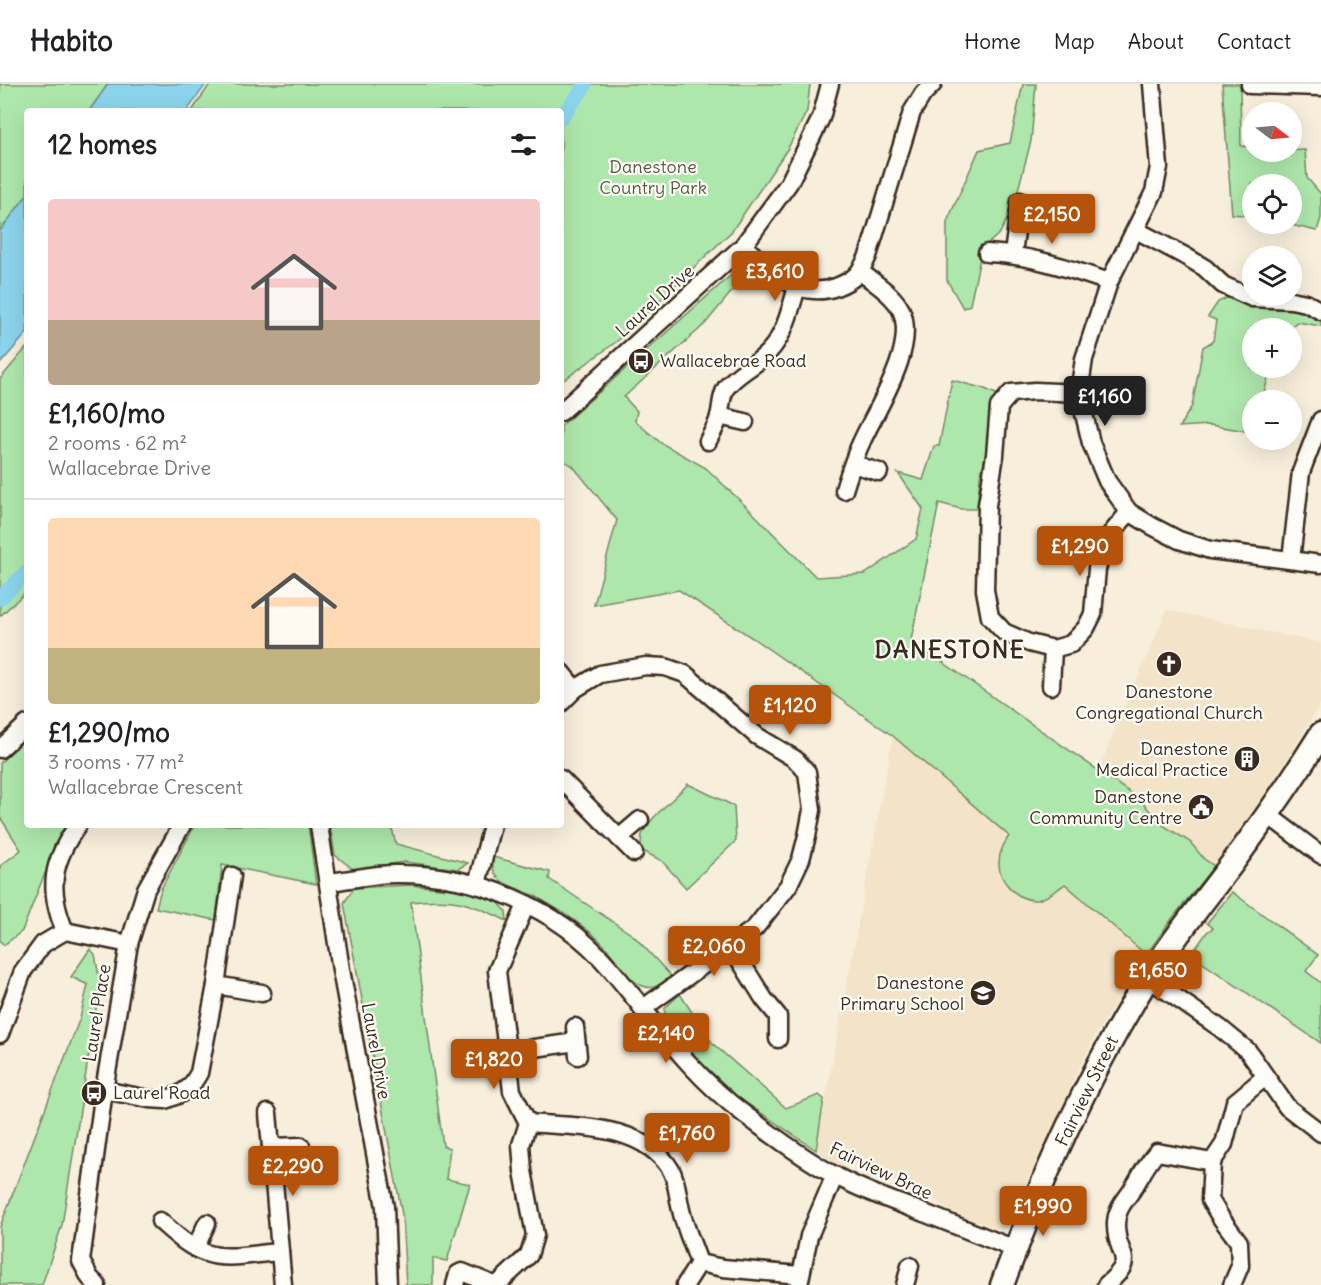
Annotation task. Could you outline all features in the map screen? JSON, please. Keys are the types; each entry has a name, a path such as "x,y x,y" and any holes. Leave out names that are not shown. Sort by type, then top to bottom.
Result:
{"street":[{"name":"Laurel Drive","path":"564,408 743,246 789,183 821,118 830,84"},
{"path":"743,246 796,288 811,291 827,290 845,283 861,272 868,256 912,112 923,94 933,84"},
{"path":"1152,84 1158,167 1154,192 1109,282 1084,359 1080,393 1091,443 1107,481 1129,512 1179,540 1210,550 1321,564"},
{"path":"1250,85 1321,87"},
{"path":"1013,254 1020,201"},
{"path":"1136,230 1185,255 1205,268 1223,285 1252,298 1291,300 1306,303 1321,311"},
{"path":"987,253 1013,254 1039,259 1109,282"},
{"path":"844,490 853,464 892,381 905,335 901,310 888,295 861,272"},
{"path":"708,441 719,416 722,398 727,387 735,378 764,357 776,344 786,326 796,288"},
{"path":"1080,393 1035,391 1011,393 999,407 995,455 987,506 985,590 990,617 1004,632 1029,643 1053,649 1071,644 1086,628 1093,614 1097,569 1105,541 1129,512"},
{"path":"719,416 745,422"},
{"path":"1291,560 1301,472 1321,420"},
{"path":"853,464 879,472"},
{"path":"1051,686 1053,649"},
{"path":"564,699 575,689 600,674 646,666 665,667 685,674 757,736 795,759 807,772 812,810 801,859 788,886 755,928 642,1009"},
{"path":"564,676 575,689"},
{"path":"0,749 24,727"},
{"name":"Fairview Street","path":"1002,1285 1015,1249 1088,1082 1148,978 1294,777 1321,734"},
{"path":"564,782 634,852"},
{"path":"1267,814 1321,855"},
{"path":"620,838 640,820"},
{"path":"65,931 59,918 53,886 57,861 76,828"},
{"name":"Laurel Place","path":"97,1285 90,1278 81,1261 104,1090 129,944 146,889 180,828"},
{"name":"Laurel Drive","path":"319,828 341,970 385,1208 388,1285"},
{"path":"477,884 491,828"},
{"name":"Fairview Brae","path":"328,882 394,874 435,876 477,884 502,893 553,918 608,966 693,1070 742,1113 835,1175 1015,1249"},
{"path":"104,1090 165,1100 180,1094 191,1086 199,1073 216,985 232,876"},
{"path":"455,1285 458,1274 462,1272 495,1285 529,1255 535,1234 523,1171 521,1145 528,1123 512,1091 497,971 526,905"},
{"path":"0,1034 23,971 43,944 65,931 129,944"},
{"path":"731,946 778,1016 778,1039"},
{"path":"1148,978 1220,1028 1248,1051 1287,1107 1321,1133"},
{"path":"216,985 262,993"},
{"path":"507,1052 576,1042"},
{"path":"1232,1285 1240,1266 1239,1242 1210,1200 1212,1162 1224,1144 1235,1102 1265,1077"},
{"path":"268,1113 283,1285"},
{"path":"528,1123 611,1131 645,1142 671,1171 682,1214 699,1263"},
{"path":"271,1147 301,1146"},
{"path":"1106,1285 1122,1271 1124,1261 1116,1224 1119,1208 1149,1161 1157,1152 1212,1162"},
{"path":"699,1263 800,1280 809,1236 835,1175"},
{"path":"160,1221 184,1241 206,1253 222,1256 280,1252"},
{"path":"196,1247 207,1223"},
{"path":"685,1285 699,1263"},
{"path":"905,1285 910,1266"}],"shaded area":[{"path":"1167,610 1321,643 1321,703 1264,798 1214,866 1204,859 1190,842 1158,822 1142,801 1098,770"},
{"name":"Danestone Primary School","path":"893,736 1146,955 1085,1056 1005,1229 994,1228 952,1212 934,1199 860,1166 837,1164 816,1150"}],"green space":[{"path":"0,84 108,84 91,108 24,108 24,199 0,231"},
{"name":"Danestone Country Park","path":"210,84 810,84 807,111 788,148 732,231 616,342 564,380 564,108 194,108"},
{"path":"1023,84 1036,84 1031,141 1014,205 1000,233 982,249 970,305 963,308 947,280 947,222 979,150 1010,143"},
{"path":"1222,84 1240,84 1242,162 1302,162 1302,150 1305,150 1307,178 1321,194 1321,218 1317,231 1302,228 1302,174 1242,174 1242,215 1232,214"},
{"path":"752,267 705,324 624,397 637,411 635,421 661,443 706,468 816,577 865,574 916,539 923,509 898,473 923,480 934,446 939,446 952,380 998,395 980,476 977,509 961,509 939,503 911,640 1142,801 1158,822 1190,842 1204,859 1214,866 1146,955 1065,884 1047,896 1036,900 1016,893 1005,882 999,862 1009,836 893,736 679,590 594,605 617,520 572,465 564,461 564,423 738,269"},
{"path":"1231,296 1242,299 1242,306 1310,310 1321,320 1321,326 1302,323 1302,318 1242,318 1242,378 1268,378 1265,390 1242,390 1242,430 1210,425 1179,427 1192,406 1203,347 1213,341 1216,320 1208,317 1218,302"},
{"path":"24,351 24,594 0,616 0,379"},
{"path":"24,740 24,828 67,828 22,931 4,945 0,941 0,866 21,850 0,817 0,763"},
{"path":"688,784 734,806 736,841 686,888 662,861 641,850 641,844 642,835 649,823"},
{"path":"193,828 308,828 316,884 222,865 216,920 156,908 161,889"},
{"path":"330,828 392,828 396,844 468,863 458,869 405,862 353,869 335,855"},
{"path":"493,857 550,872 549,879 634,936 671,976 655,987 647,987 631,979 602,943 579,923 535,896 499,879 493,867"},
{"path":"409,885 461,890 497,901 506,911 507,921 460,902 438,900 411,902 443,1146 450,1148 446,1179 470,1184 447,1261 433,1258 433,1285 406,1285 402,1214 344,903 354,888"},
{"path":"1232,892 1318,955 1306,971 1321,983 1321,1043 1191,955 1207,932 1213,928 1207,923"},
{"path":"90,949 95,954 100,983 62,1225 42,1285 0,1285 0,1227 80,1018 88,985 71,977"},
{"path":"680,994 712,1043 786,1108 819,1095 824,1099 816,1150 739,1098 692,1054 664,1021 665,1008"}],"water":[{"path":"108,84 206,84 189,108 91,108"},
{"path":"24,199 24,336 0,364 0,231"}],"waterway":[{"path":"564,113 585,84"},
{"path":"0,598 24,575"}],"place":[{"name":"Wallacebrae Road","path":"641,361"},
{"name":"Danestone Congregational Church","path":"1169,664"},
{"name":"Danestone Medical Practice","path":"1247,759"},
{"name":"Danestone Community Centre","path":"1201,807"},
{"name":"Danestone Primary School","path":"983,993"},
{"name":"Laurel Road","path":"94,1093"}],"district":[{"name":"DANESTONE","path":"950,650"}]}
